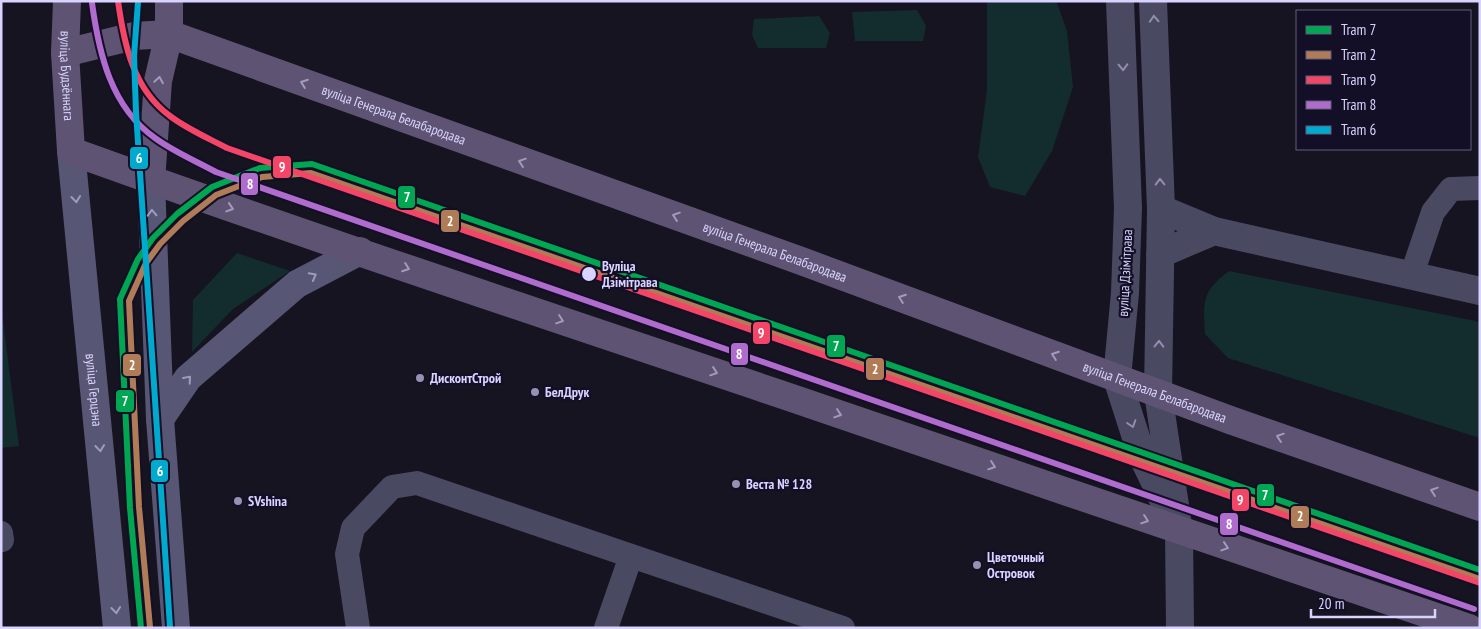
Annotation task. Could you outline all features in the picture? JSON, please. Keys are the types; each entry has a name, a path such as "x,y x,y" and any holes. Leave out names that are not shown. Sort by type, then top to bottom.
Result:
{"main road":[{"name":"вуліца Будзённага","path":"68,1 65,53 71,151"},
{"path":"169,1 169,34 158,81 151,181 160,419 176,628"},
{"name":"вуліца Генерала Белабародава","path":"65,53 134,36 169,34 804,262 1158,393 1480,507"},
{"path":"71,151 151,181 1179,532 1468,628"},
{"name":"вуліца Герцэна","path":"71,151 117,628"},
{"path":"160,419 188,378 297,284 360,251"}],"street":[{"name":"вуліца Дзімітрава","path":"1120,1 1128,208 1125,292 1117,378 1141,453 1179,532"},
{"name":"вуліца Дзімітрава","path":"1153,1 1160,209 1158,393 1179,532 1180,628"},
{"path":"1160,209 1214,231 1411,277 1480,291"},
{"path":"1160,254 1214,231"}],"lane":[{"path":"1411,277 1433,212 1451,190 1480,188"},
{"path":"358,628 347,554 353,528 392,487 417,483 843,628"},
{"path":"606,628 631,556"}],"green space":[{"path":"987,1 1048,1 1057,3 1067,31 1073,87 1052,151 1025,196 990,187 978,157 987,90"},
{"path":"917,10 926,26 923,41 855,41 852,12"},
{"path":"819,16 830,33 826,48 758,48 752,35 754,19"},
{"path":"237,253 290,271 233,309 192,352 193,300"},
{"path":"1229,271 1480,322 1480,438 1228,358 1205,334 1204,313 1209,291"},
{"path":"1,305 19,446 1,448"}],"tram line":[{"name":"9","path":"118,1 127,49 132,64 147,93 157,105 177,121 227,148 1480,583"},
{"name":"6","path":"138,2 134,56 136,112 170,627"},
{"name":"8","path":"92,3 103,60 118,95 128,111 140,125 162,143 216,172 1474,609"},
{"name":"7","path":"141,628 130,508 120,299 138,259 153,238 177,214 212,187 260,168 312,164 1480,570"},
{"name":"2","path":"150,627 139,507 129,301 146,263 160,244 183,221 216,195 262,177 311,173 1477,578"}],"place":[{"name":"Вуліца Дзімітрава","path":"589,274"},
{"name":"ДисконтСтрой","path":"420,378"},
{"name":"БелДрук","path":"535,392"},
{"name":"Веста № 128","path":"736,484"},
{"name":"SVshina","path":"238,501"},
{"name":"Цветочный Островок","path":"977,565"}]}
